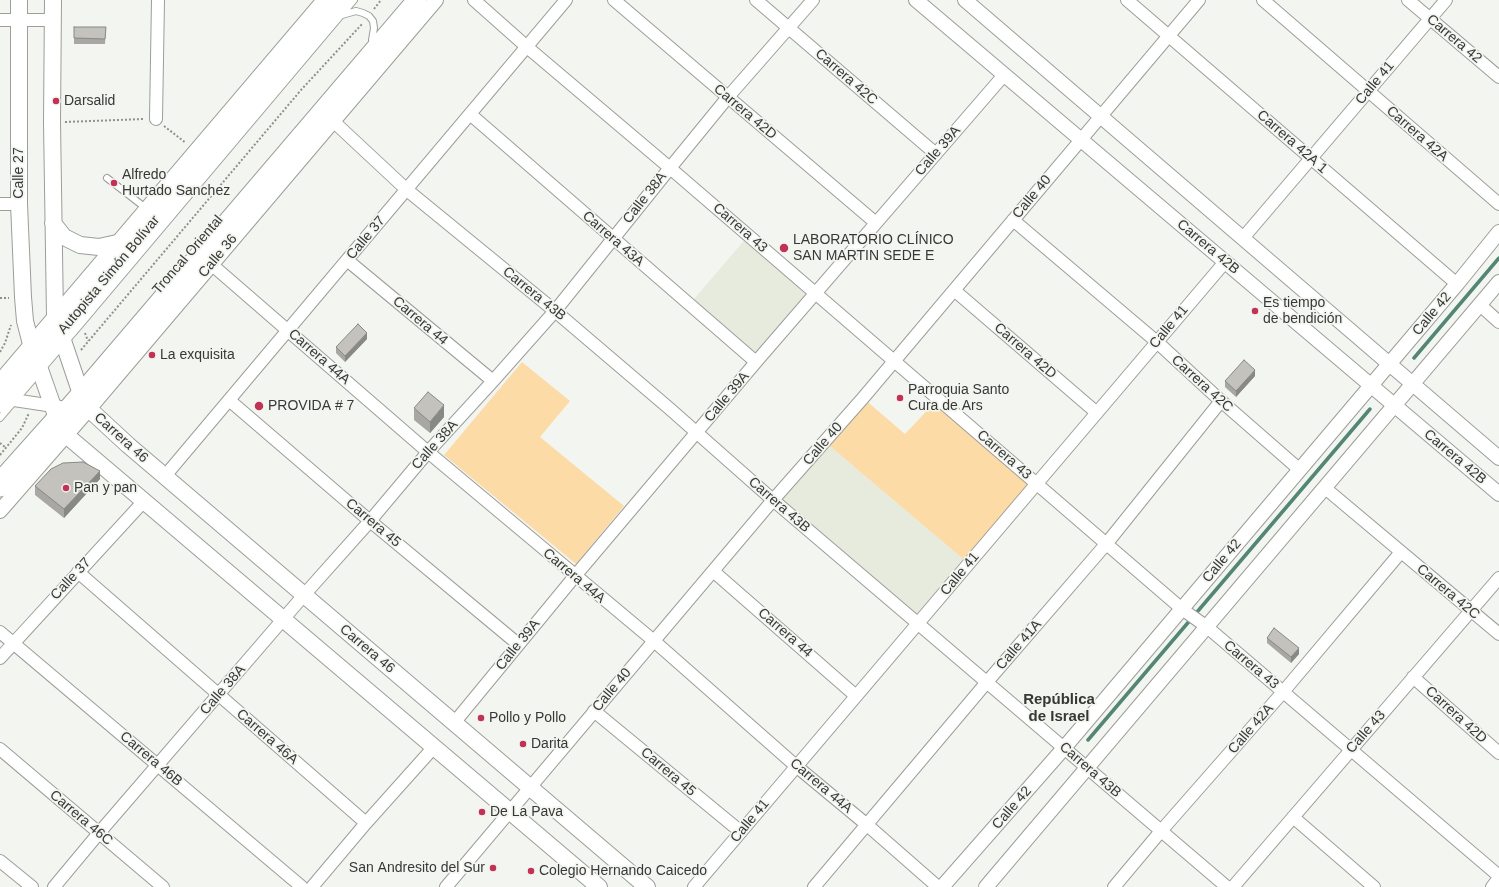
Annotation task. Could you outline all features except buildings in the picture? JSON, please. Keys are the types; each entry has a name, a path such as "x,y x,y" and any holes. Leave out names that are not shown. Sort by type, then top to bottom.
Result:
{"highway":[{"path":"81,391 416,0"},
{"name":"Autopista Simón Bolívar","path":"4,396 341,8"},
{"name":"Calle 36","path":"60,412 81,391"},
{"path":"0,487 60,412"}],"main road":[{"name":"Calle 27","path":"19,0 19,204 23,297 25,321 36,358"},
{"path":"53,0 53,223 60,331"},
{"path":"53,223 64,236 80,245 99,247 117,243"},
{"name":"Carrera 46","path":"60,331 81,391 128,445 647,887"},
{"path":"36,358 60,412 144,501 599,887"}],"street":[{"path":"156,119 158,0"},
{"path":"60,331 117,243 324,0"},
{"name":"Calle 36","path":"0,510 60,412 211,264 436,0"},
{"name":"Carrera 43","path":"474,0 1184,610 1204,625 1499,877"},
{"name":"Calle 37","path":"165,476 566,0"},
{"name":"Carrera 42D","path":"614,0 876,224"},
{"name":"Carrera 42C","path":"756,0 936,154"},
{"name":"Calle 38A","path":"54,887 158,764 370,521 428,452 555,311 728,97 813,0"},
{"name":"Carrera 42B","path":"916,0 1499,494"},
{"name":"Carrera 42B","path":"965,0 1499,458"},
{"name":"Carrera 42A 1","path":"1127,0 1457,284"},
{"name":"Calle 40","path":"446,887 1199,0"},
{"name":"Carrera 42A","path":"1263,0 1499,204"},
{"name":"Carrera 42","path":"1408,0 1499,77"},
{"name":"Calle 41","path":"1243,238 1446,0"},
{"path":"0,20 53,20"},
{"name":"Calle 39A","path":"454,723 518,644 756,362 1004,75"},
{"name":"Carrera 43A","path":"470,114 756,362"},
{"name":"Carrera 43B","path":"333,121 406,190 555,311 697,432 773,500 1227,887"},
{"path":"0,204 19,204"},
{"name":"Carrera 42C","path":"1013,220 1156,342 1300,470"},
{"name":"Calle 42","path":"942,887 1184,610 1499,232"},
{"name":"Carrera 44","path":"347,260 493,381"},
{"name":"Calle 41","path":"694,887 1225,262"},
{"name":"Carrera 44A","path":"211,264 428,452 654,641 796,766 866,824 938,887"},
{"path":"986,887 1087,768 1204,625 1325,488 1499,282"},
{"name":"Carrera 42D","path":"954,290 1097,413"},
{"path":"1480,306 1499,322"},
{"path":"4,396 60,412"},
{"name":"Carrera 45","path":"229,400 370,521 518,644"},
{"name":"Calle 41A","path":"814,887 866,824 1107,543 1221,401"},
{"name":"Carrera 42C","path":"1325,488 1499,634"},
{"name":"Calle 37","path":"0,658 13,642 144,501"},
{"name":"Calle 42A","path":"1114,887 1283,692 1401,552"},
{"name":"Carrera 44","path":"713,571 856,696"},
{"name":"Carrera 46A","path":"78,572 366,823"},
{"name":"Calle 43","path":"1233,887 1499,578"},
{"name":"Carrera 46B","path":"0,632 302,887"},
{"name":"Carrera 42D","path":"1413,677 1499,753"},
{"name":"Carrera 45","path":"594,711 741,832"},
{"path":"312,887 366,823 434,747"},
{"name":"Carrera 46C","path":"0,749 163,887"},
{"path":"1293,817 1374,887"},
{"path":"0,861 32,887"},
{"path":"1492,887 1499,877"}],"lane":[{"path":"341,8 354,0"},
{"path":"341,8 356,11 369,16 374,28 372,40"},
{"path":"367,46 379,32"},
{"path":"107,178 147,209"},
{"path":"0,418 4,396"},
{"path":"0,472 32,435 60,412"}],"path":[{"path":"70,362 296,96 369,16 381,0"},
{"path":"52,122 156,119 195,151"},
{"path":"0,298 14,298"},
{"path":"0,352 5,343 11,323"},
{"path":"0,455 25,422"},
{"path":"0,443 6,448"}],"shaded area":[{"path":"748,236 816,293 756,362 689,305"},
{"path":"522,362 570,401 540,437 624,506 576,564 444,455"},
{"path":"863,398 905,434 938,399 1037,483 969,564 825,442"},
{"path":"825,442 969,564 918,623 773,500"}],"waterway":[{"path":"1414,358 1499,258"},
{"path":"1088,740 1370,409"}],"place":[{"name":"Darsalid","path":"56,101"},
{"name":"Alfredo Hurtado Sanchez","path":"114,183"},
{"name":"LABORATORIO CLÍNICO SAN MARTIN SEDE E","path":"784,248"},
{"name":"Es tiempo de bendición","path":"1255,311"},
{"name":"La exquisita","path":"152,355"},
{"name":"Parroquia Santo Cura de Ars","path":"900,398"},
{"name":"PROVIDA # 7","path":"259,406"},
{"name":"Pan y pan","path":"66,488"},
{"name":"Pollo y Pollo","path":"481,718"},
{"name":"Darita","path":"523,744"},
{"name":"De La Pava","path":"482,812"},
{"name":"San Andresito del Sur","path":"493,868"},
{"name":"Colegio Hernando Caicedo","path":"531,871"}],"district":[{"name":"República de Israel","path":"1059,708"}]}
